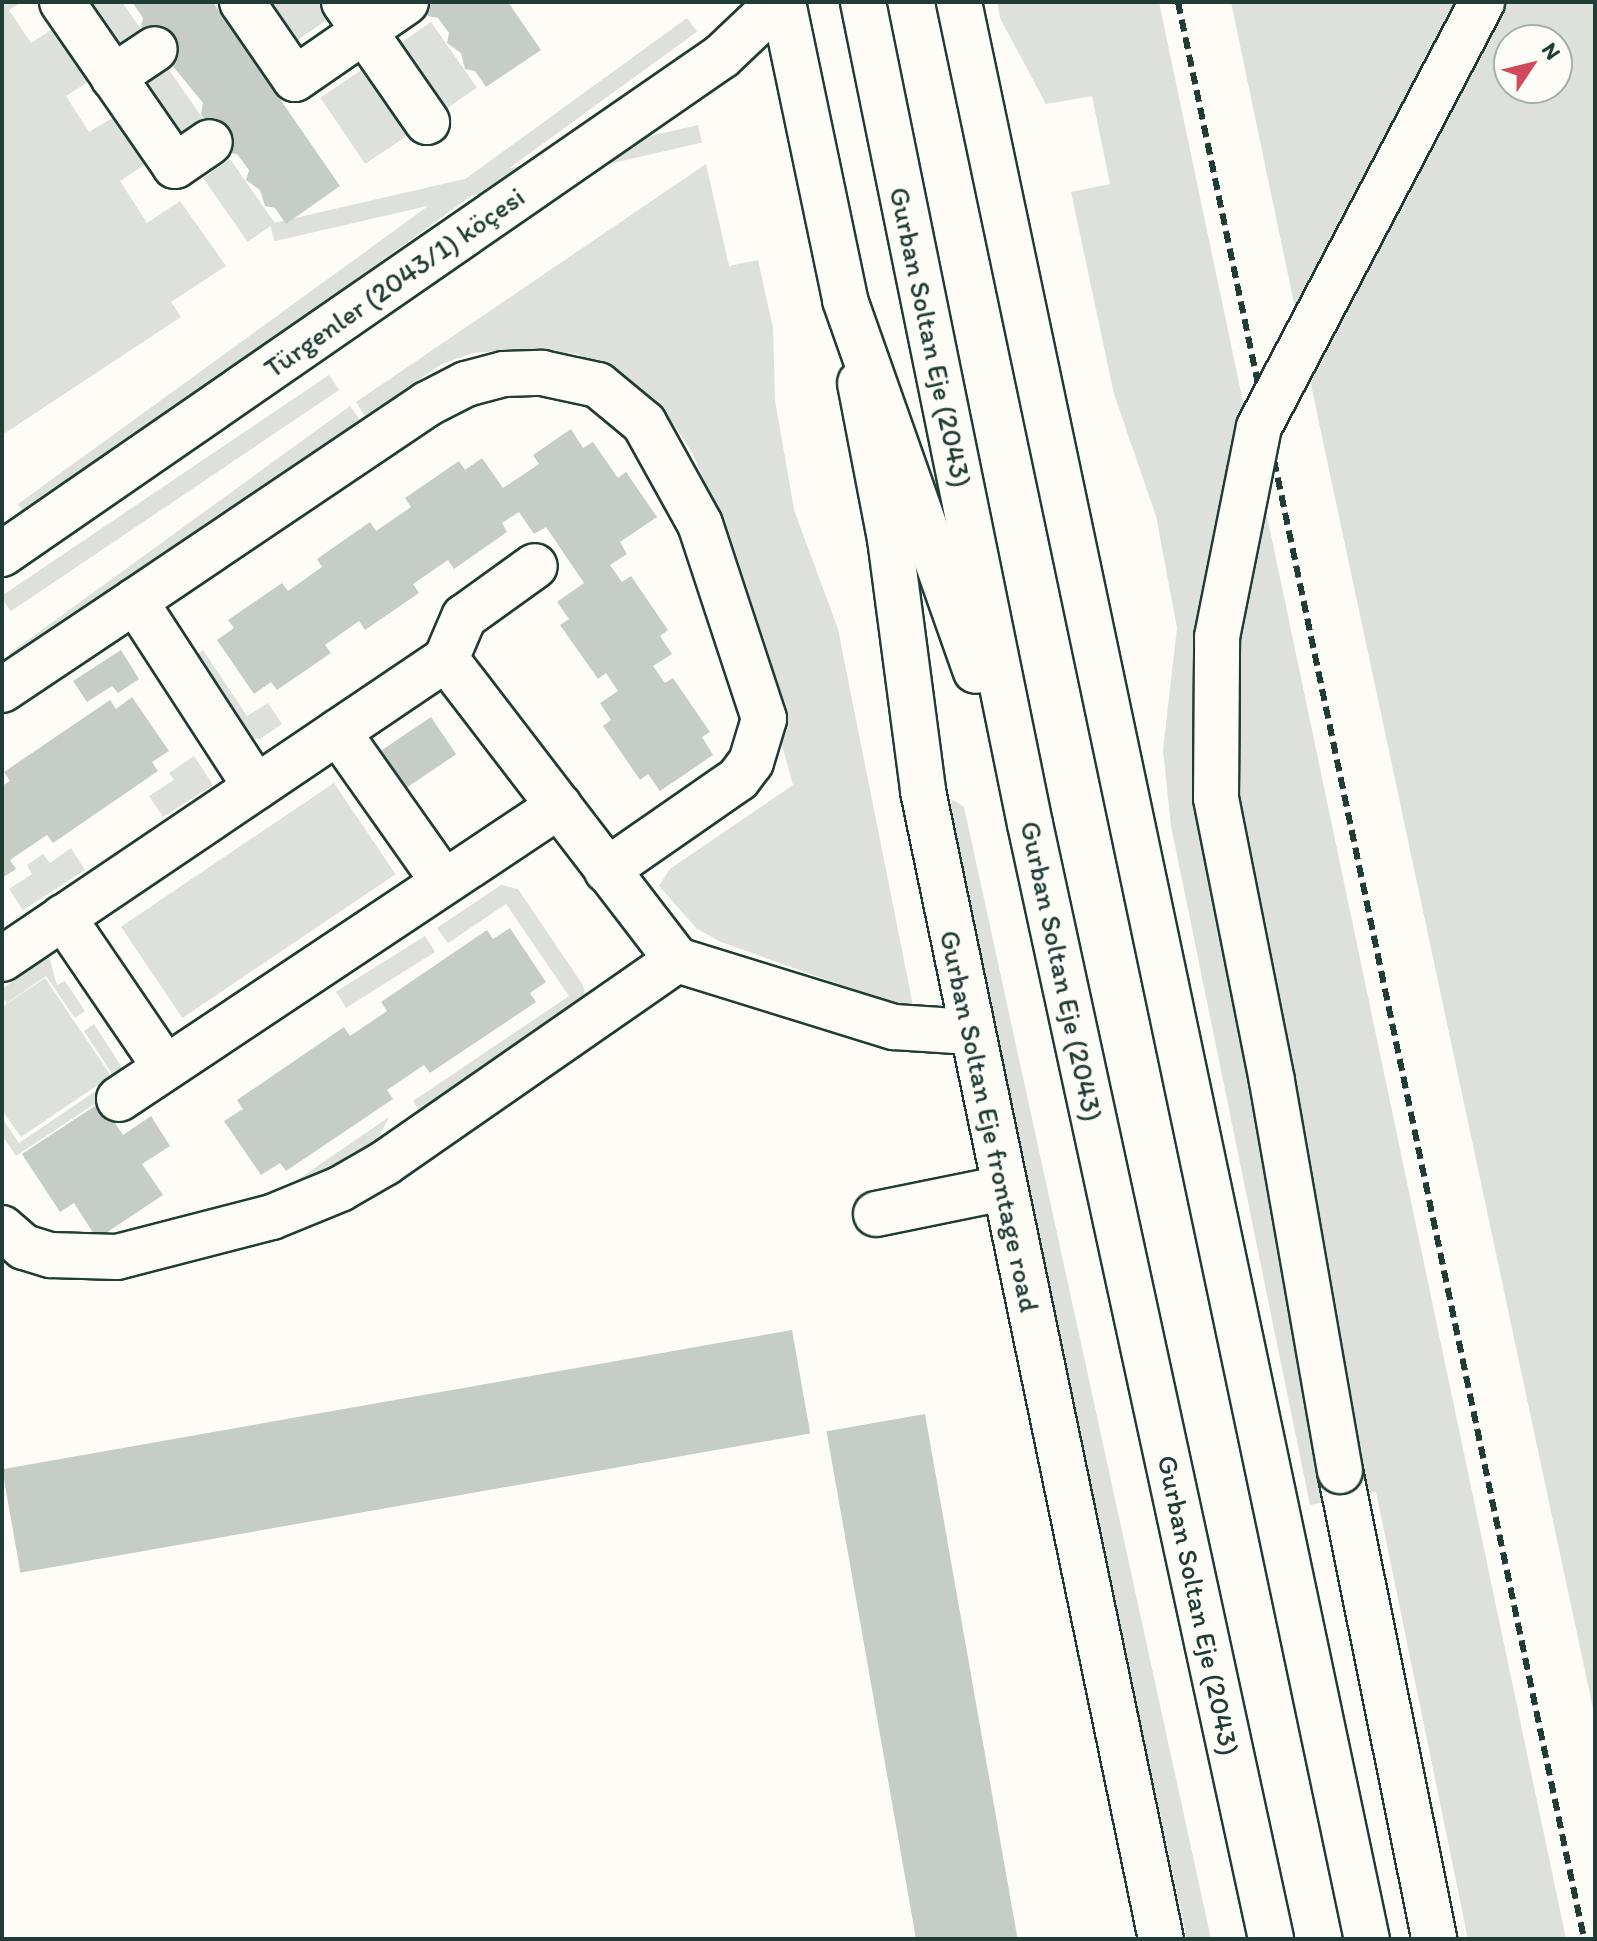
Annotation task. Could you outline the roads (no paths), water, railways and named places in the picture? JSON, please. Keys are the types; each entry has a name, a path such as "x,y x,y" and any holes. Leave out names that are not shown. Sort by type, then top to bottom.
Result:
{"main road":[{"path":"62,2 175,166 210,142"},
{"path":"242,2 295,79 354,16 406,2"},
{"path":"781,2 845,300 1030,824"},
{"name":"Türgenler (2043/1) köçesi","path":"2,554 722,56 781,2"},
{"name":"Gurban Soltan Eje (2043)","path":"863,2 1030,824 1271,1939"},
{"path":"959,2 1367,1939"},
{"path":"1434,1939 1340,1471 1272,1081 1216,798 1217,637 1259,427 1482,2"},
{"path":"354,16 427,122"},
{"path":"113,77 155,49"},
{"name":"Gurban Soltan Eje frontage road","path":"845,300 890,539 923,791 1161,1939"},
{"path":"2,690 427,404 466,384 504,374 542,373 598,385 644,423 700,524 764,719 751,762 738,779 607,870"},
{"path":"2,959 446,659 464,617 535,566"},
{"path":"135,601 256,787"},
{"path":"446,659 677,960 894,1027 971,1032"},
{"path":"338,732 443,881"},
{"path":"119,1099 559,806"},
{"path":"63,917 165,1067"},
{"path":"2,1228 24,1247 51,1255 117,1257 286,1211 385,1163 677,960"},
{"path":"876,1214 1004,1188"}],"railway":[{"path":"1178,2 1584,1939"}]}
